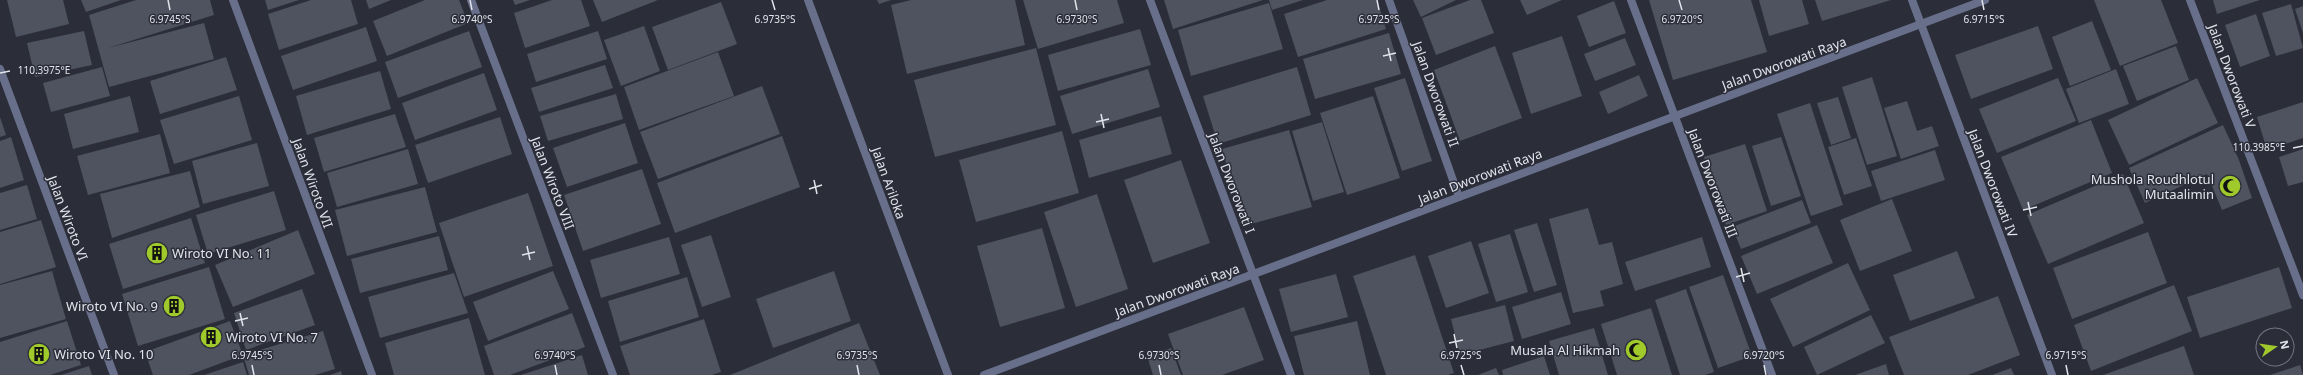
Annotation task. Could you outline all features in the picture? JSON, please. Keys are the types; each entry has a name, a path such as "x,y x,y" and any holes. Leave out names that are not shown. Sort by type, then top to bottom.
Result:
{"street":[{"name":"Jalan Wiroto VII","path":"233,0 372,375"},
{"name":"Jalan Wiroto VIII","path":"471,0 613,375"},
{"name":"Jalan Ariloka","path":"808,0 948,375"},
{"name":"Jalan Dworowati I","path":"1150,0 1291,375"},
{"name":"Jalan Dworowati II","path":"1389,0 1460,197"},
{"name":"Jalan Dworowati III","path":"1631,0 1772,375"},
{"name":"Jalan Dworowati IV","path":"1912,0 2052,375"},
{"name":"Jalan Dworowati Raya","path":"984,375 1985,0"},
{"name":"Jalan Dworowati V","path":"2190,0 2303,295"},
{"name":"Jalan Wiroto VI","path":"0,69 114,375"}],"building":[{"path":"7,0 63,0 69,24 16,37"},
{"path":"81,0 121,0 86,12"},
{"path":"136,0 210,0 214,15 108,48 204,23 214,59 109,87 89,15"},
{"path":"265,0 299,0 268,10"},
{"path":"311,0 351,0 358,24 279,50 268,14"},
{"path":"366,0 391,0 369,9"},
{"path":"425,0 459,0 468,23 387,56 373,21"},
{"path":"513,0 530,0 515,5"},
{"path":"552,0 581,0 590,26 525,48 514,13"},
{"path":"593,0 658,0 602,22"},
{"path":"877,0 891,0 879,4"},
{"path":"911,0 1015,0 1025,45 907,74 891,5"},
{"path":"1023,0 1117,0 1124,23 1038,49"},
{"path":"1164,0 1263,0 1173,29"},
{"path":"1269,0 1303,0 1272,10"},
{"path":"1327,0 1377,0 1386,29 1298,57 1284,14"},
{"path":"1413,0 1456,0 1421,17"},
{"path":"1470,0 1481,0 1494,33 1436,55 1422,18"},
{"path":"1520,0 1562,0 1527,15"},
{"path":"1649,0 1751,0 1767,52 1673,80"},
{"path":"1759,0 1802,0 1809,24 1769,36"},
{"path":"1815,0 1891,0 1822,21"},
{"path":"2094,0 2161,0 2178,43 2120,66"},
{"path":"2213,0 2260,0 2217,14"},
{"path":"1614,1 1626,33 1589,47 1577,16"},
{"path":"721,2 737,44 668,70 652,27"},
{"path":"1269,3 1283,49 1191,76 1178,30"},
{"path":"2291,4 2303,48 2276,56 2262,13"},
{"path":"2303,6 2303,33 2295,9"},
{"path":"2256,14 2270,56 2240,67 2225,25"},
{"path":"2092,21 2111,70 2070,86 2052,37"},
{"path":"644,26 660,71 621,86 604,40"},
{"path":"2038,26 2053,69 1971,99 1955,55"},
{"path":"366,27 377,61 293,90 281,56"},
{"path":"1140,29 1151,65 1058,91 1048,55"},
{"path":"84,31 92,65 35,77 27,43"},
{"path":"469,31 482,67 398,98 385,62"},
{"path":"598,31 607,59 536,82 527,54"},
{"path":"1389,33 1401,74 1315,99 1303,59"},
{"path":"1562,36 1582,96 1531,114 1512,53"},
{"path":"1625,38 1636,65 1595,81 1584,54"},
{"path":"1495,46 1522,118 1460,141 1434,70"},
{"path":"2176,46 2189,80 2137,101 2123,66"},
{"path":"1036,48 1056,125 935,157 914,80"},
{"path":"718,52 734,96 639,130 624,87"},
{"path":"226,57 237,90 160,114 150,81"},
{"path":"605,65 613,88 539,112 531,88"},
{"path":"102,67 110,96 51,112 43,83"},
{"path":"1297,67 1311,115 1218,144 1203,96"},
{"path":"1148,69 1160,107 1072,134 1060,96"},
{"path":"2116,69 2129,104 2079,123 2066,89"},
{"path":"380,71 391,109 307,135 296,96"},
{"path":"484,73 497,110 415,140 402,103"},
{"path":"1639,75 1648,96 1608,114 1599,92"},
{"path":"1872,77 1897,156 1867,165 1842,87"},
{"path":"1405,78 1432,161 1402,171 1374,88"},
{"path":"2058,78 2076,121 1997,153 1979,109"},
{"path":"2197,78 2218,123 2129,165 2108,120"},
{"path":"762,86 780,134 658,179 640,132"},
{"path":"616,94 623,119 548,141 540,116"},
{"path":"130,96 139,132 73,149 64,114"},
{"path":"239,96 252,140 174,164 160,120"},
{"path":"1373,96 1400,178 1347,195 1320,113"},
{"path":"1838,97 1851,138 1831,145 1817,103"},
{"path":"1907,101 1917,131 1932,126 1939,146 1901,159 1884,108"},
{"path":"2303,102 2303,138 2267,150 2257,117"},
{"path":"1810,103 1843,205 1811,216 1777,114"},
{"path":"395,114 406,147 324,172 314,138"},
{"path":"1161,116 1172,154 1089,178 1079,140"},
{"path":"0,117 6,135 0,137"},
{"path":"500,117 512,154 428,183 415,145"},
{"path":"2091,120 2112,173 2023,210 2001,157"},
{"path":"1322,122 1344,192 1313,201 1292,131"},
{"path":"625,123 638,163 567,187 553,148"},
{"path":"2223,125 2239,160 2252,198 2222,210 2207,174 2145,203 2129,168"},
{"path":"1289,130 1312,207 1244,226 1222,149"},
{"path":"1062,131 1079,193 976,222 959,160"},
{"path":"160,134 170,173 88,195 77,156"},
{"path":"782,136 800,187 675,233 657,183"},
{"path":"11,137 24,180 0,188 0,141"},
{"path":"1781,137 1801,196 1771,206 1752,146"},
{"path":"1856,138 1872,186 1844,195 1828,147"},
{"path":"257,143 269,186 203,204 192,161"},
{"path":"1745,144 1767,211 1726,225 1704,157"},
{"path":"408,149 418,184 337,207 327,173"},
{"path":"2303,149 2303,182 2288,186 2279,157"},
{"path":"1935,150 1945,180 1881,201 1871,171"},
{"path":"1181,160 1210,243 1153,263 1124,180"},
{"path":"642,169 661,224 583,251 564,195"},
{"path":"190,171 200,207 112,238 100,194"},
{"path":"2123,174 2144,223 2048,264 2027,215"},
{"path":"27,185 37,219 0,230 0,193"},
{"path":"425,187 437,232 347,256 335,210"},
{"path":"274,191 286,230 208,254 196,215"},
{"path":"528,193 553,266 464,297 439,223"},
{"path":"1097,194 1128,289 1076,307 1044,212"},
{"path":"1892,199 1912,251 1860,271 1840,220"},
{"path":"1802,200 1811,223 1741,249 1732,227"},
{"path":"1588,208 1599,245 1612,242 1623,284 1600,291 1604,306 1573,313 1549,219"},
{"name":"Wiroto VI No. 11","path":"191,218 205,263 123,289 109,244"},
{"path":"41,220 56,267 0,284 0,232"},
{"path":"1537,223 1557,285 1534,292 1514,230"},
{"path":"1817,225 1833,263 1757,294 1741,256"},
{"path":"1042,228 1065,308 1000,327 977,246"},
{"path":"298,230 315,274 233,307 215,265"},
{"path":"2148,232 2167,283 2072,319 2053,268"},
{"path":"1510,234 1528,292 1496,302 1478,244"},
{"path":"711,235 731,297 702,307 681,245"},
{"path":"439,236 448,270 360,293 351,259"},
{"path":"669,237 680,274 601,298 590,260"},
{"path":"1702,237 1711,267 1635,291 1625,262"},
{"path":"1471,241 1489,293 1446,308 1428,256"},
{"path":"1957,251 1975,298 1910,321 1893,275"},
{"path":"1415,255 1454,373 1448,375 1386,375 1353,276"},
{"path":"1848,263 1870,310 1793,347 1770,299"},
{"name":"Wiroto VI No. 9","path":"209,267 225,319 138,346 122,294"},
{"path":"2279,267 2292,308 2200,338 2187,297"},
{"path":"52,271 66,319 0,338 0,285"},
{"path":"553,271 569,309 488,341 473,302"},
{"path":"834,271 851,321 773,348 756,299"},
{"path":"454,273 468,313 380,338 368,297"},
{"path":"1336,274 1348,317 1291,332 1279,289"},
{"path":"1723,275 1752,356 1718,368 1689,287"},
{"path":"687,277 699,317 620,342 608,301"},
{"path":"2174,285 2192,331 2091,371 2074,325"},
{"path":"302,289 315,325 246,350 234,313"},
{"path":"1686,289 1714,372 1705,375 1680,375 1655,300"},
{"path":"1561,292 1571,324 1522,339 1512,307"},
{"path":"1998,296 2020,355 1968,375 1904,375 1889,337"},
{"path":"1505,305 1514,341 1460,355 1451,319"},
{"path":"1244,307 1264,360 1222,375 1183,375 1168,334"},
{"name":"Musala Al Hikmah","path":"1651,308 1672,375 1617,375 1601,324"},
{"path":"572,313 585,347 510,375 494,375 484,346"},
{"path":"1871,315 1885,343 1817,375 1804,347"},
{"path":"469,318 485,375 394,375 385,343"},
{"path":"704,319 721,372 712,375 630,375 620,346"},
{"name":"Wiroto VI No. 10","path":"67,321 81,365 50,375 0,375 0,342"},
{"name":"Wiroto VI No. 7","path":"230,321 243,355 189,375 153,375 145,352"},
{"path":"1357,321 1370,375 1304,375 1294,336"},
{"path":"859,323 880,375 730,375"},
{"path":"1594,328 1608,375 1559,375 1549,341"},
{"path":"323,331 335,369 315,375 249,375 243,355"},
{"path":"2184,346 2194,375 2103,375"},
{"path":"1171,348 1181,375 1153,375 1147,356"},
{"path":"582,355 588,375 521,375"},
{"path":"1544,356 1550,375 1503,375 1502,370"},
{"path":"243,362 247,375 204,375"},
{"path":"1886,364 1889,375 1855,375"},
{"path":"2300,365 2303,375 2270,375 2295,367"},
{"path":"89,366 92,375 61,375"},
{"path":"1496,368 1499,375 1478,375"},
{"path":"2011,368 2014,375 1992,375"},
{"path":"341,371 342,375 330,375"}],"place":[{"name":"Mushola Roudhlotul Mutaalimin","path":"2230,186"},
{"name":"Wiroto VI No. 11","path":"157,253"},
{"name":"Wiroto VI No. 9","path":"174,306"},
{"name":"Wiroto VI No. 7","path":"211,337"},
{"name":"Musala Al Hikmah","path":"1636,350"},
{"name":"Wiroto VI No. 10","path":"39,354"}]}
